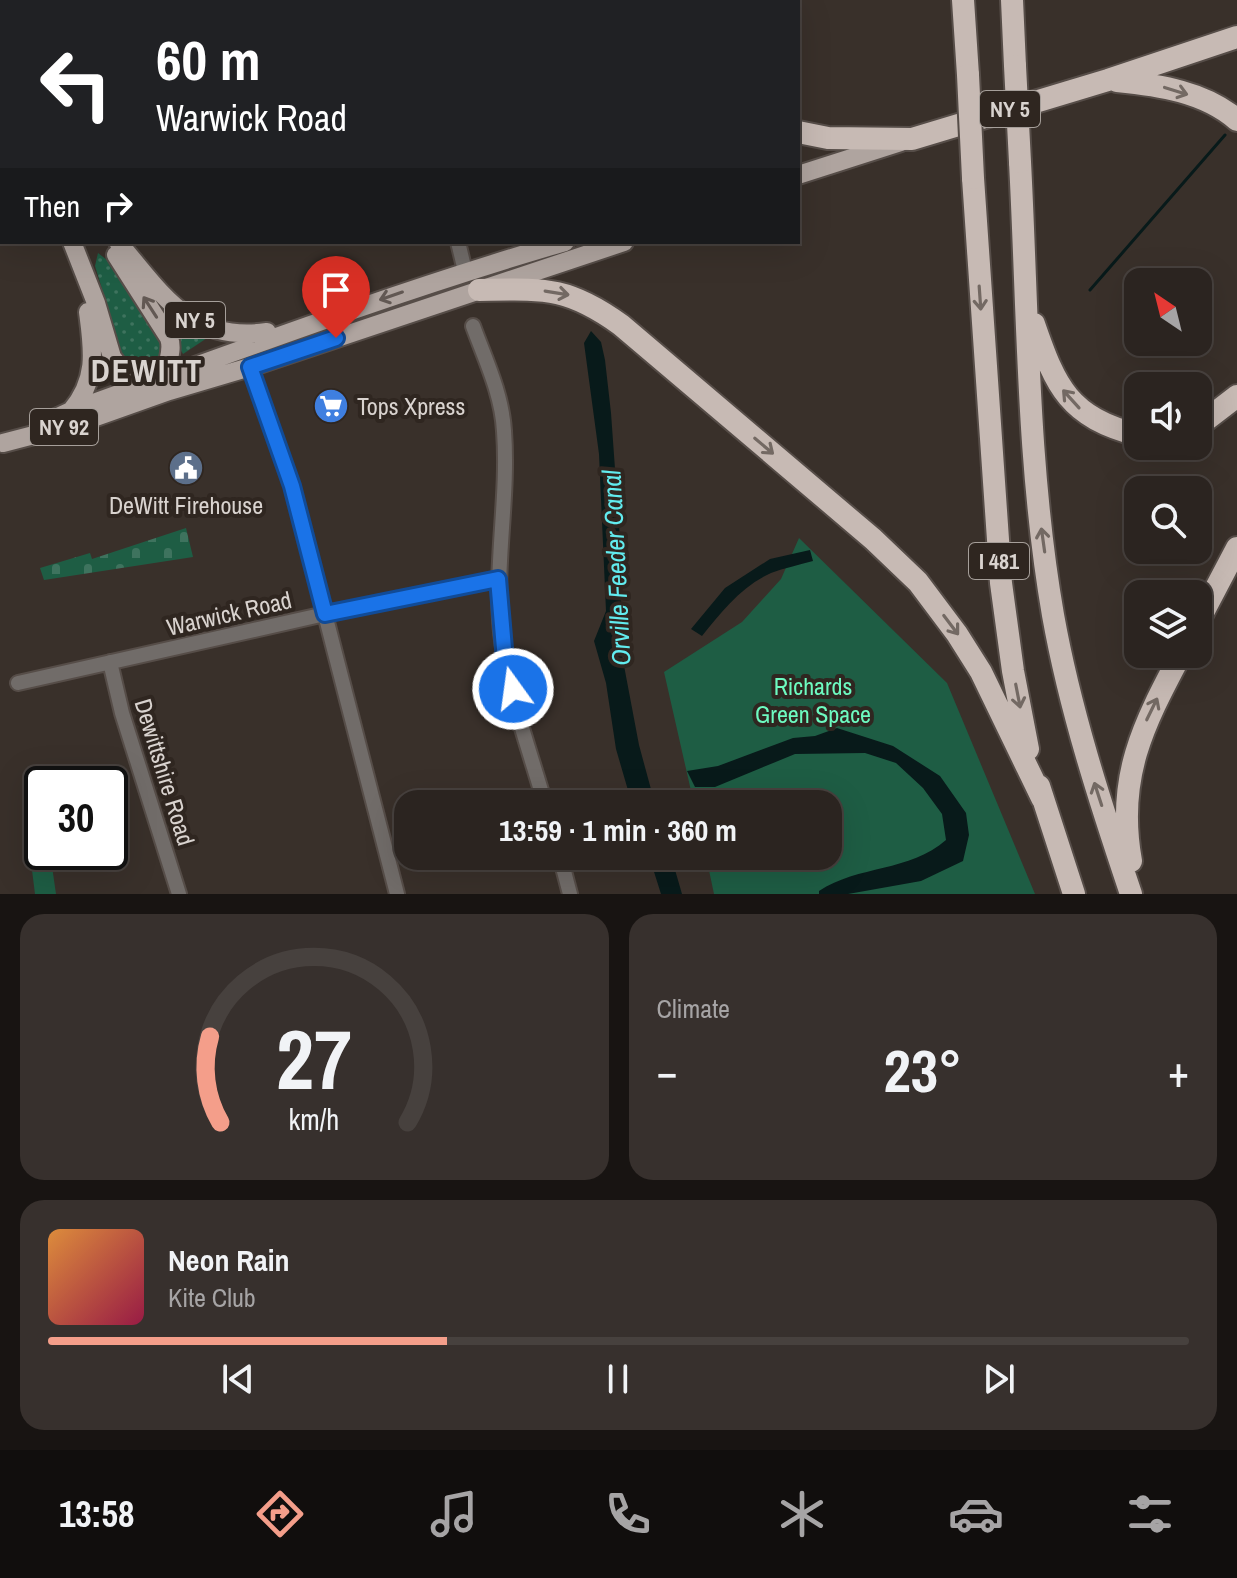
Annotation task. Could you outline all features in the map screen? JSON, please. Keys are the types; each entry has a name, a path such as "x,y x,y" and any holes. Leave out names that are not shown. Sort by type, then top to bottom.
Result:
{"highway":[{"name":"I 481","path":"963,0 1001,583 1029,755 1074,894"},
{"name":"I 481","path":"1012,0 1039,515 1053,615 1083,744 1134,894"},
{"path":"1200,49 1237,20"},
{"name":"NY 5","path":"912,139 1237,37"},
{"path":"1108,80 1157,85 1206,100 1237,120"},
{"path":"800,132 828,138 912,139"},
{"path":"470,293 535,289 570,295 594,306 621,325 873,539 918,582 957,634 981,672 1042,798"},
{"path":"1026,299 1049,367 1060,387 1078,408 1098,422 1124,430"},
{"path":"1212,415 1237,396"},
{"path":"1212,595 1237,548"},
{"path":"1134,894 1127,838 1127,790 1140,735 1174,668"}],"main road":[{"name":"NY 5","path":"800,174 912,139"},
{"name":"NY 5","path":"110,244 169,338 172,349 167,384"},
{"name":"NY 5","path":"120,244 169,301 207,327 245,335 302,327 465,271 558,244"},
{"name":"NY 5","path":"137,395 167,384 250,367 618,244"},
{"path":"76,250 112,357 137,395"},
{"path":"71,411 86,392 92,362 92,340 76,250"},
{"path":"465,271 470,293"},
{"path":"167,384 302,327"},
{"name":"NY 92","path":"1,444 71,411 137,395"},
{"name":"NY 92","path":"1,444 76,424 137,395"}],"street":[{"path":"458,244 465,271"},
{"path":"473,326 497,391 504,429 505,475 498,579 505,660 541,790"},
{"path":"250,367 292,486 397,894"},
{"name":"Warwick Road","path":"18,683 325,614 498,579"},
{"name":"Dewittshire Road","path":"110,662 122,713 179,894"},
{"path":"564,870 570,894"}],"green space":[{"path":"98,253 107,260 160,337 164,355 125,364 95,266"},
{"path":"163,307 207,338 183,354 159,310"},
{"path":"186,528 193,557 44,580 40,568 90,553 92,559"},
{"name":"Richards Green Space","path":"799,538 947,683 1035,894 714,894 709,870 842,870 842,790 691,790 664,672 742,622 781,579"},
{"path":"32,870 53,870 56,894 35,894"}],"water":[{"name":"Orville Feeder Canal","path":"591,331 601,342 605,360 620,539 622,655 639,745 651,790 628,790 616,749 606,683 594,641 606,611 599,454 584,343"},
{"path":"810,550 813,561 760,578 741,592 702,636 691,629 725,588 770,559"},
{"path":"837,728 893,746 940,776 966,813 969,835 963,861 921,881 848,894 819,894 819,891 850,877 916,858 946,840 942,814 923,788 896,763 865,753 795,754 715,787 695,787 687,771 718,766 793,738 815,736"},
{"path":"653,870 675,870 682,894 661,894"}],"waterway":[{"path":"1090,290 1225,135"}],"place":[{"name":"Tops Xpress","path":"331,406"},
{"name":"DeWitt Firehouse","path":"186,468"}],"district":[{"name":"DEWITT","path":"147,370"}],"route":[{"path":"336,338 250,367 292,486 325,614 498,579 501,631 513,689"}]}
